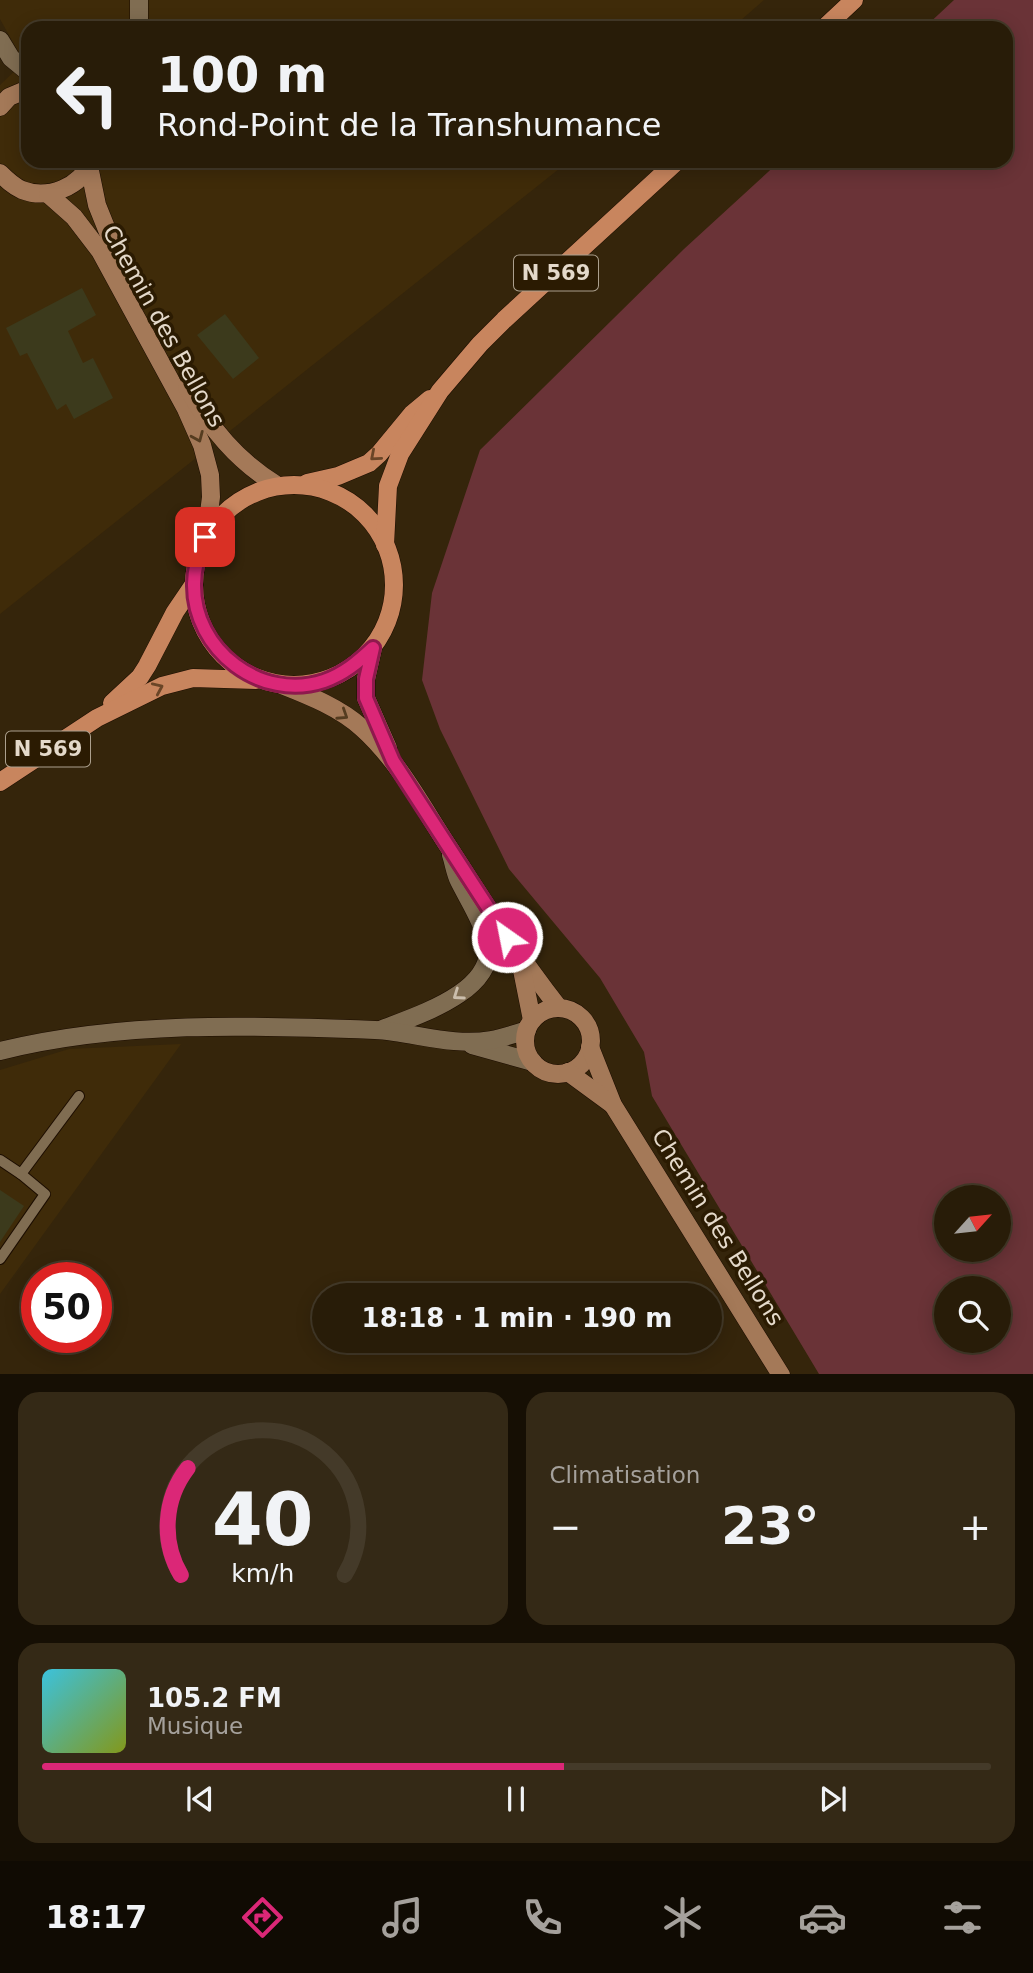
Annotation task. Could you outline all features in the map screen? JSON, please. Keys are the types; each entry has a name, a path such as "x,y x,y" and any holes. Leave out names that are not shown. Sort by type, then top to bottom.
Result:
{"main road":[{"path":"832,21 854,0"},
{"path":"0,107 9,97 21,92"},
{"path":"3,180 22,190 48,194 72,184 86,168"},
{"name":"Chemin des Bellons","path":"91,168 97,205 121,267 198,407 233,452 278,486"},
{"name":"N 569","path":"297,485 338,477 369,463 412,414 440,391 504,320 669,168"},
{"name":"Chemin des Bellons","path":"48,194 74,217 100,251 186,409 202,445 210,474 211,497 205,537"},
{"name":"N 569","path":"385,545 386,505 392,471 440,391"},
{"path":"373,648 341,674 323,682 282,685 262,681 240,670 220,653 205,633 197,609 194,584 197,559 205,537 222,515 238,501 258,491 278,486 297,485 325,489 350,502 371,521 385,545 393,571 393,598 386,624 373,648 366,679 366,698 393,761 519,957 559,1008"},
{"name":"N 569","path":"97,718 140,677 156,652 175,612 194,584"},
{"name":"N 569","path":"0,782 97,718 162,686 184,679 262,681"},
{"path":"282,685 318,700 362,727 393,761"},
{"path":"519,957 530,1025 525,1041 533,1062 549,1073 568,1072 583,1063 590,1047 591,1036 580,1016 559,1008 544,1011 530,1025"},
{"name":"Chemin des Bellons","path":"590,1047 613,1105 781,1374"},
{"name":"Chemin des Bellons","path":"568,1072 613,1105"}],"street":[{"path":"139,0 139,21"},
{"path":"0,40 11,58 21,66"},
{"path":"378,1030 447,1002 470,986 483,972 488,943 475,910 458,879 449,849"},
{"path":"462,1041 491,1040 530,1025"},
{"path":"0,1051 102,1033 215,1027 378,1030 462,1041 533,1062"}],"lane":[{"path":"21,1174 79,1096"},
{"path":"0,1160 45,1194 0,1259"}],"shaded area":[{"path":"0,0 764,0 740,21 21,21 21,57 0,19"},
{"path":"954,0 1033,0 1033,1374 819,1374 652,1096 644,1052 600,978 509,869 440,729 422,680 432,593 480,450 684,249 772,168 1013,168 1013,21 932,21"},
{"path":"21,65 21,168 560,168 0,614 0,85"},
{"path":"181,1044 0,1294 0,1070 69,1049"}],"building":[{"path":"82,288 96,315 68,331 83,363 93,358 113,398 74,419 66,404 57,410 27,353 20,356 6,328"},
{"path":"225,314 259,358 233,379 197,335"},
{"path":"0,1190 24,1206 0,1242"}],"route":[{"path":"205,537 197,559 194,584 197,609 205,633 220,653 240,670 262,681 282,685 323,682 341,674 373,648 365,685 366,698 393,761 507,937"}]}
